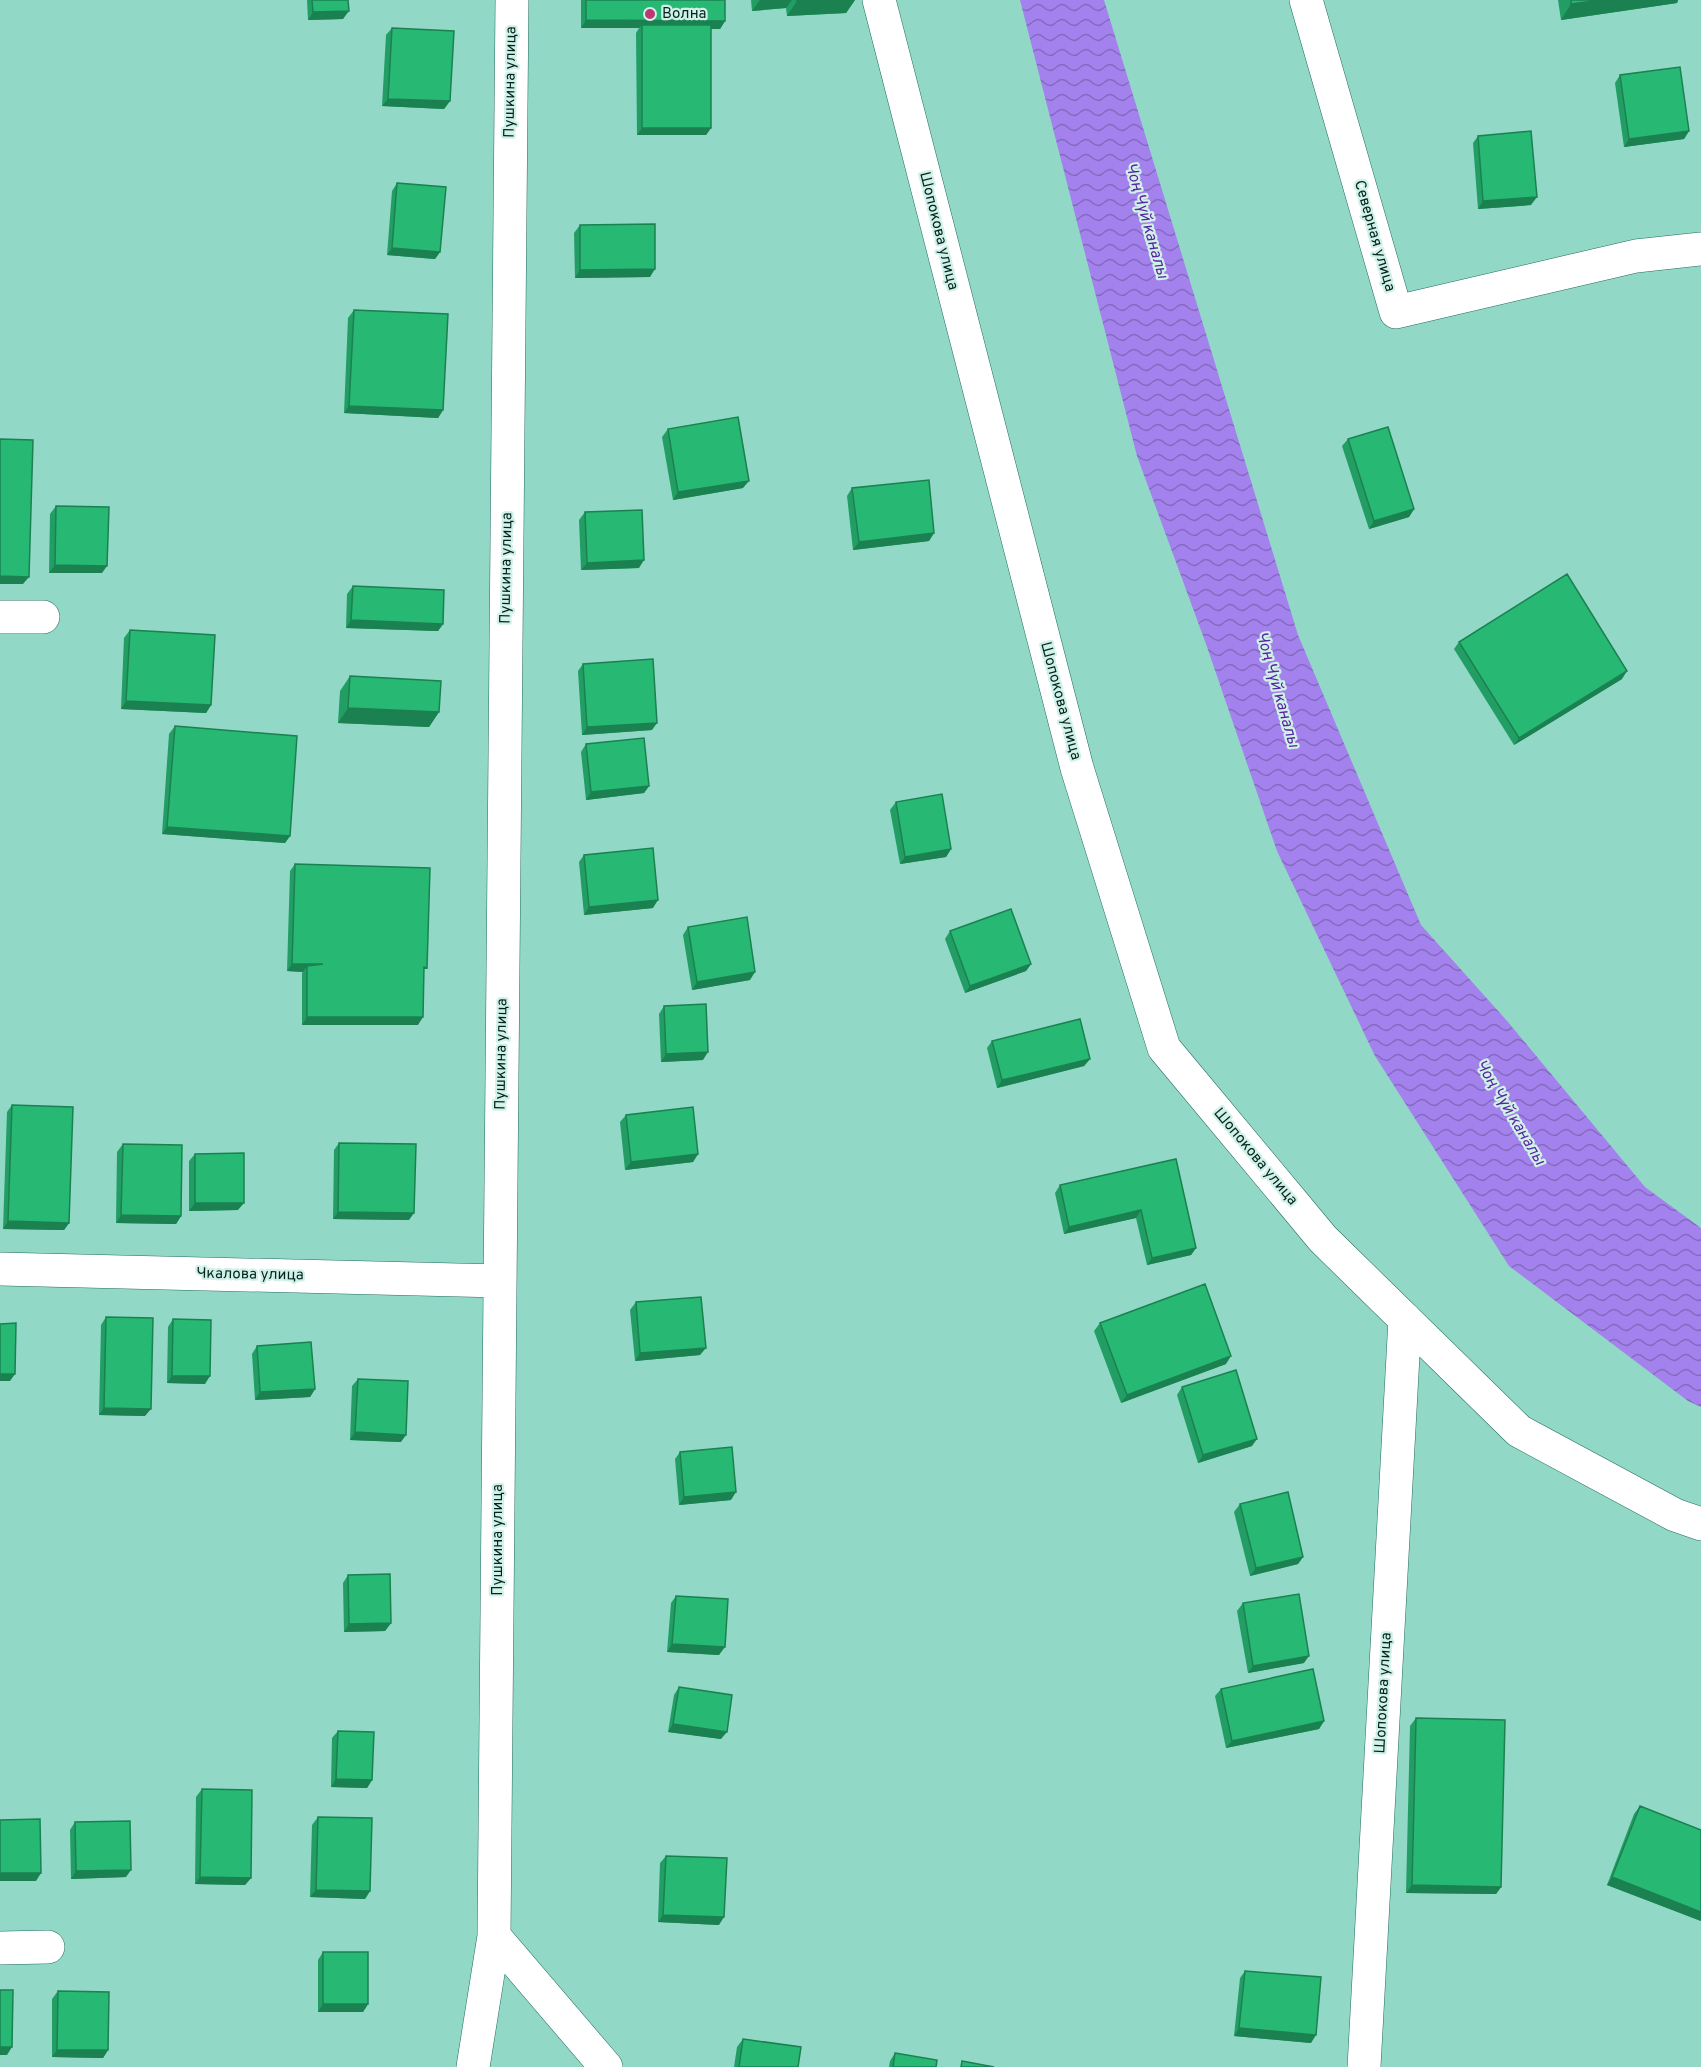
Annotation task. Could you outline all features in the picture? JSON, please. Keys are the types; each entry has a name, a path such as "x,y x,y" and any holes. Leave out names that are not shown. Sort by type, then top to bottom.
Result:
{"street":[{"name":"Пушкина улица","path":"473,2067 494,1936 512,0"},
{"name":"Шопокова улица","path":"879,0 1077,768 1164,1048 1323,1239 1519,1431 1675,1515 1701,1524"},
{"name":"Северная улица","path":"1306,0 1396,312 1636,256 1701,249"},
{"path":"0,617 44,617"},
{"name":"Чкалова улица","path":"0,1269 500,1281"},
{"name":"Шопокова улица","path":"1364,2067 1405,1319"},
{"path":"494,1936 606,2067"},
{"path":"0,1948 48,1947"}],"water":[{"name":"Чоң Чүй каналы","path":"1020,0 1104,0 1298,635 1421,925 1508,1022 1645,1187 1701,1228 1701,1407 1688,1401 1509,1266 1375,1056 1277,851 1206,644 1137,456"}],"building":[{"path":"312,0 348,0 349,11 313,12"},
{"name":"Волна","path":"586,0 725,0 725,21 586,20"},
{"path":"1571,0 1602,0 1571,4"},
{"path":"642,25 711,25 711,128 642,128"},
{"path":"392,28 454,31 450,101 388,99"},
{"path":"1680,67 1689,131 1629,139 1620,75"},
{"path":"1531,131 1537,197 1483,201 1478,136"},
{"path":"397,183 446,187 440,252 392,248"},
{"path":"655,224 655,269 580,270 580,225"},
{"path":"354,310 448,314 443,410 349,406"},
{"path":"738,417 749,481 678,492 668,429"},
{"path":"1388,427 1414,509 1374,521 1348,439"},
{"path":"0,439 33,440 29,577 0,576"},
{"path":"929,480 934,533 859,542 852,488"},
{"path":"56,506 109,507 107,566 55,565"},
{"path":"642,510 644,560 587,563 585,512"},
{"path":"1567,574 1627,671 1519,738 1459,642"},
{"path":"353,586 444,590 443,624 351,620"},
{"path":"130,630 215,635 211,705 126,701"},
{"path":"653,659 657,723 587,727 583,664"},
{"path":"350,676 441,681 439,712 348,708"},
{"path":"175,726 297,736 290,836 167,827"},
{"path":"644,738 649,786 591,792 586,744"},
{"path":"942,794 951,849 905,857 896,802"},
{"path":"653,848 658,900 589,907 584,855"},
{"path":"295,864 430,868 423,1017 307,1017 307,966 323,964 292,964"},
{"path":"1011,909 1031,964 970,986 950,931"},
{"path":"747,917 755,972 697,982 688,927"},
{"path":"706,1004 708,1052 666,1054 664,1006"},
{"path":"1080,1019 1090,1059 1002,1080 992,1041"},
{"path":"12,1105 73,1107 69,1223 8,1221"},
{"path":"693,1107 698,1154 631,1162 626,1115"},
{"path":"339,1143 416,1144 414,1213 338,1212"},
{"path":"123,1144 182,1145 181,1216 121,1215"},
{"path":"244,1153 244,1203 195,1203 195,1154"},
{"path":"1176,1159 1196,1248 1152,1258 1141,1210 1069,1227 1060,1185"},
{"path":"1205,1284 1231,1356 1127,1395 1100,1323"},
{"path":"701,1297 706,1348 640,1353 636,1302"},
{"path":"106,1317 153,1318 151,1409 104,1408"},
{"path":"173,1319 211,1320 210,1376 172,1376"},
{"path":"16,1323 15,1374 0,1374 0,1324"},
{"path":"311,1342 315,1389 260,1392 257,1346"},
{"path":"1236,1370 1257,1439 1203,1455 1182,1387"},
{"path":"358,1379 408,1381 406,1435 355,1432"},
{"path":"732,1447 736,1492 684,1497 680,1452"},
{"path":"1288,1492 1303,1557 1256,1568 1240,1504"},
{"path":"390,1574 391,1623 349,1624 348,1575"},
{"path":"1299,1594 1309,1656 1253,1666 1243,1603"},
{"path":"676,1596 728,1599 725,1647 672,1644"},
{"path":"1313,1669 1324,1721 1232,1741 1221,1689"},
{"path":"679,1687 732,1695 727,1732 673,1724"},
{"path":"1416,1718 1505,1720 1501,1887 1412,1885"},
{"path":"338,1731 374,1732 372,1780 336,1779"},
{"path":"202,1789 252,1790 251,1878 200,1877"},
{"path":"1640,1806 1701,1830 1701,1912 1612,1877"},
{"path":"318,1817 372,1818 370,1891 316,1890"},
{"path":"40,1819 41,1873 0,1873 0,1820"},
{"path":"130,1821 131,1870 76,1871 75,1822"},
{"path":"666,1856 727,1858 724,1917 663,1915"},
{"path":"323,1952 368,1952 368,2004 323,2004"},
{"path":"1245,1971 1321,1977 1316,2035 1239,2028"},
{"path":"0,1990 13,1990 12,2047 0,2047"},
{"path":"58,1991 109,1992 108,2050 57,2050"},
{"path":"743,2039 801,2047 798,2067 739,2067"},
{"path":"895,2053 937,2060 936,2067 893,2067"},
{"path":"962,2061 994,2067 961,2067"}],"place":[{"name":"Волна","path":"650,14"}]}
